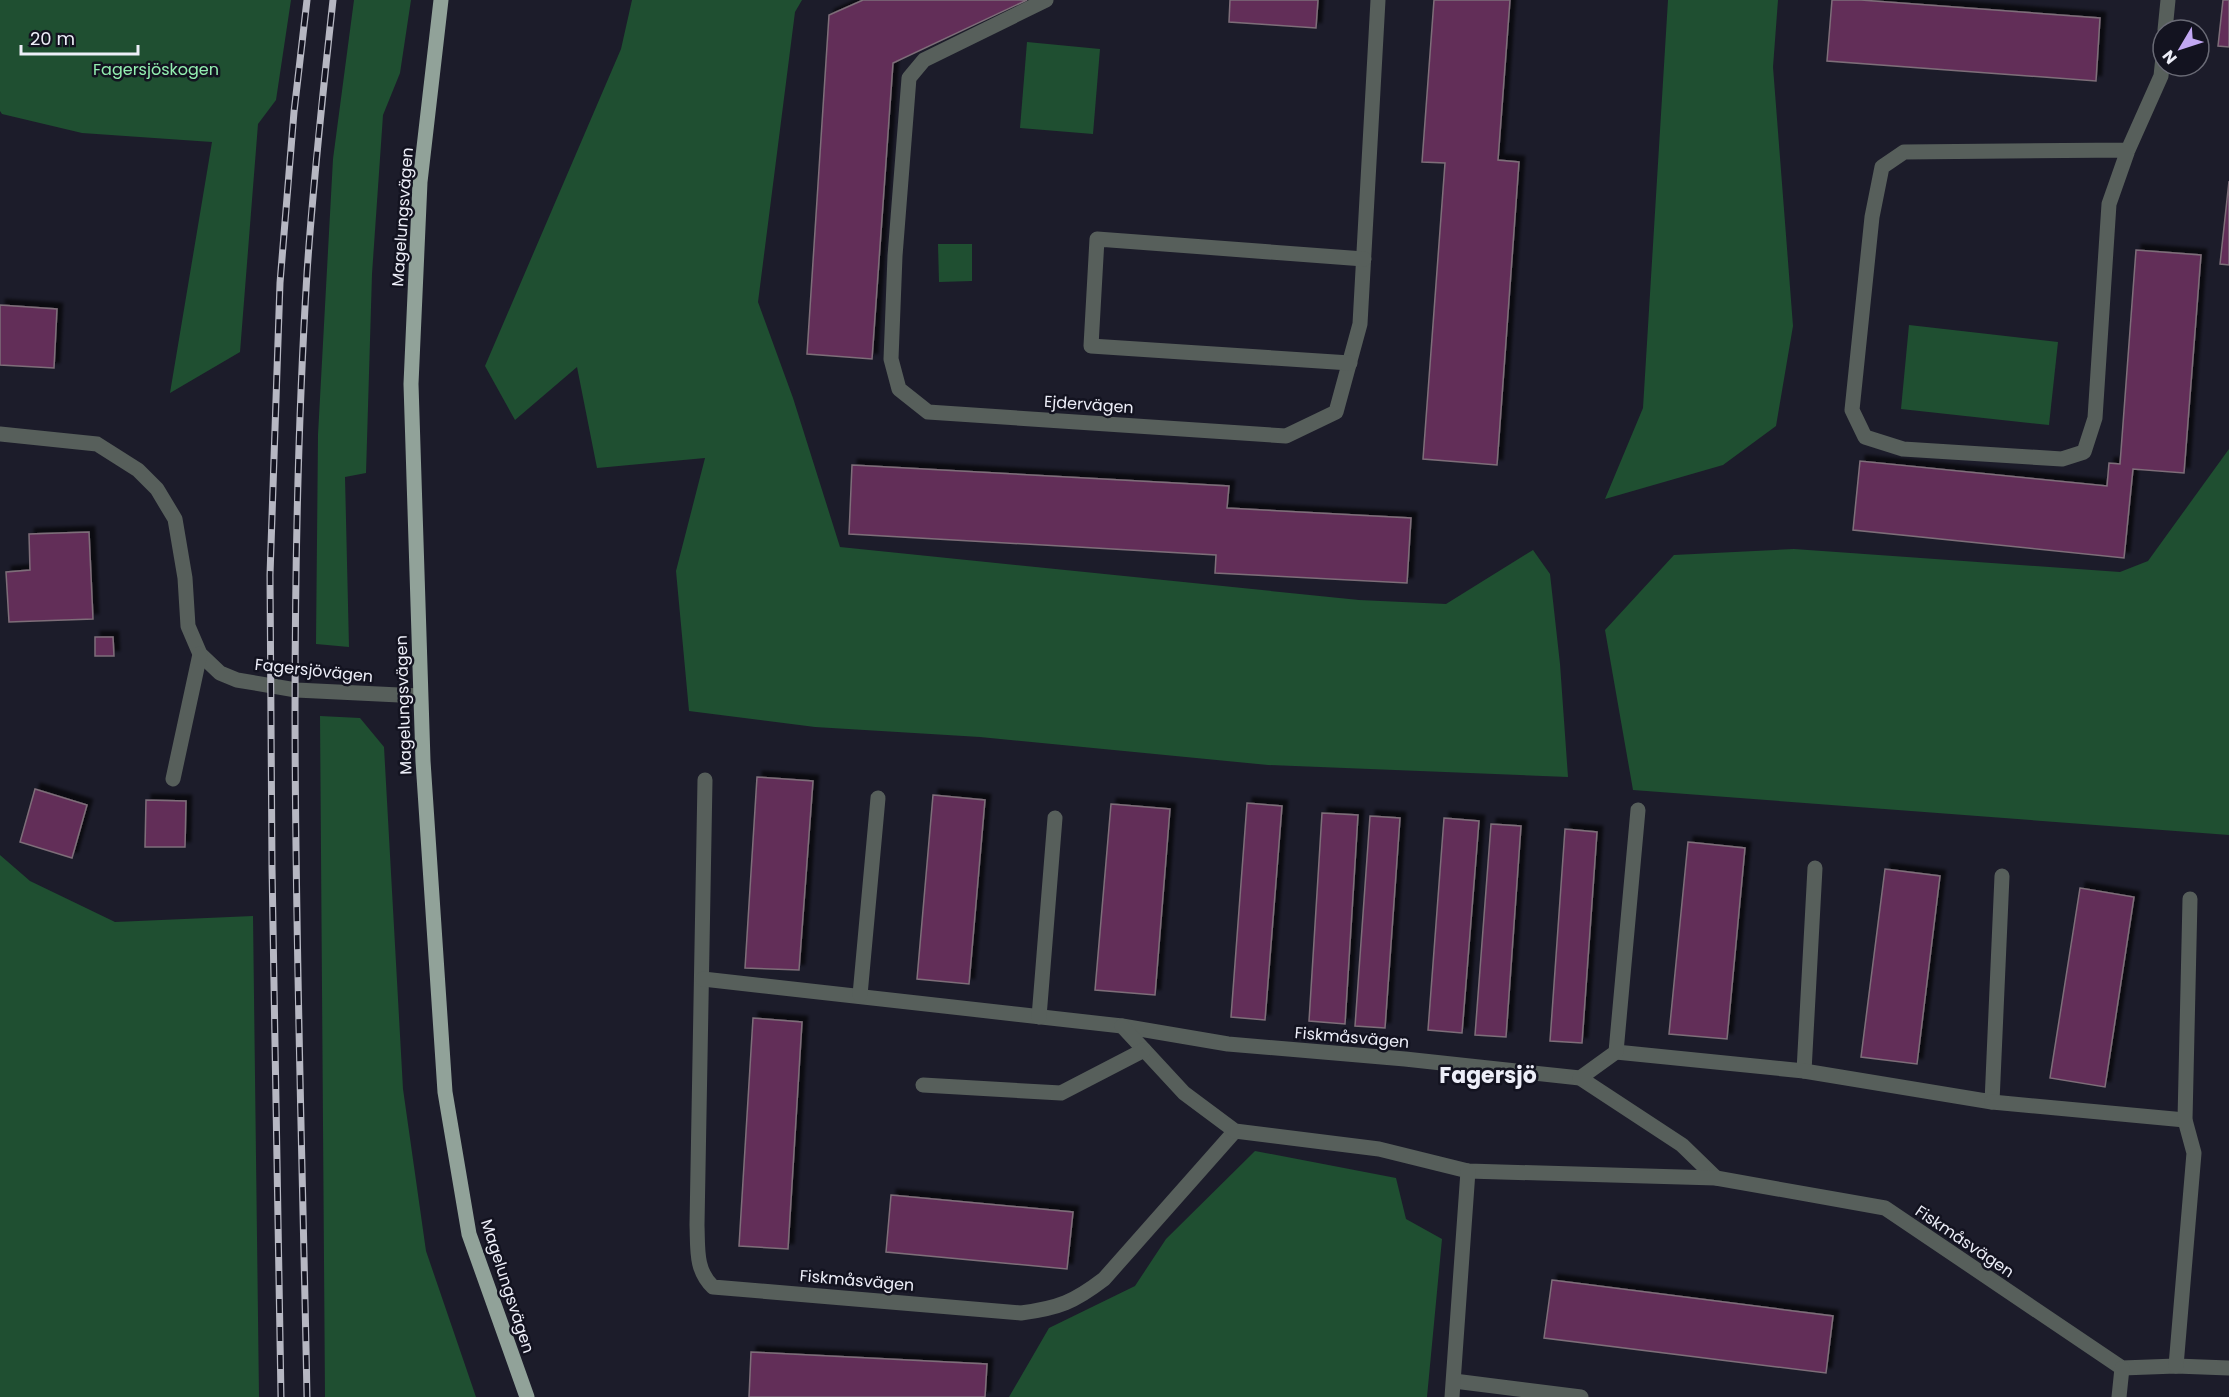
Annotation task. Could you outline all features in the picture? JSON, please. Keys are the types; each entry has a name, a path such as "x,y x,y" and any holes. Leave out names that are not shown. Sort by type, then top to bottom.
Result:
{"main road":[{"name":"Magelungsvägen","path":"441,0 420,182 411,384 423,761 444,1092 469,1234 527,1397"}],"street":[{"name":"Ejdervägen","path":"1046,0 924,60 909,78 891,359 899,389 928,412 1286,436 1336,412 1360,324 1378,0"},
{"path":"2166,18 2168,0"},
{"path":"2128,150 1904,152 1882,167 1872,217 1852,410 1864,437 1903,449 2062,459 2084,452 2095,418 2109,204 2128,150 2160,78"},
{"path":"1350,363 1091,346 1097,239 1364,259"},
{"name":"Fagersjövägen","path":"0,434 97,444 138,470 158,489 175,519 185,578 188,626 200,654 220,673 270,687 296,690 420,696"},
{"path":"173,779 200,654"},
{"name":"Fiskmåsvägen","path":"705,780 697,1213 698,1263 703,1278 713,1287 1021,1313 1054,1308 1082,1296 1104,1279 1235,1131"},
{"path":"860,995 878,798"},
{"path":"1616,1052 1638,810"},
{"path":"1039,1017 1055,818"},
{"path":"1804,1071 1815,868"},
{"path":"1992,1102 2002,876"},
{"path":"2176,1366 2194,1153 2185,1120 2190,898"},
{"name":"Fiskmåsvägen","path":"703,979 1122,1026 1228,1044 1405,1059 1580,1078 1682,1145 1716,1178"},
{"name":"Fiskmåsvägen","path":"1122,1026 1184,1093 1235,1131 1379,1149 1468,1171 1716,1178 1884,1208 2122,1368"},
{"path":"923,1085 1061,1093 1144,1050"},
{"path":"1580,1078 1616,1052 1804,1071 1992,1102 2185,1120"},
{"path":"1452,1397 1468,1171"},
{"path":"2119,1397 2122,1368 2176,1366 2229,1368"},
{"path":"1454,1381 1581,1397"}],"green space":[{"name":"Fagersjöskogen","path":"0,0 291,0 276,100 258,124 240,352 170,393 212,142 82,133 2,114 0,111"},
{"path":"354,0 411,0 400,73 383,115 372,274 366,473 345,477 349,647 316,644 318,435 333,159"},
{"path":"632,0 802,0 795,12 758,302 793,398 840,547 1359,600 1446,604 1533,550 1550,574 1560,664 1568,777 1268,765 980,737 815,727 689,711 676,571 705,458 597,468 577,367 515,420 485,366 621,49"},
{"path":"1668,0 1778,0 1773,67 1793,326 1776,426 1723,465 1605,499 1643,408"},
{"path":"1027,42 1100,49 1093,134 1020,128"},
{"path":"938,244 972,244 972,281 939,282"},
{"path":"1909,325 2058,342 2049,425 1901,409"},
{"path":"2229,449 2229,835 1633,790 1605,630 1674,555 1794,549 2120,572 2148,561"},
{"path":"320,716 360,718 384,747 403,1089 426,1251 476,1397 325,1397"},
{"path":"0,855 30,881 115,922 253,916 259,1397 0,1397"},
{"path":"1255,1151 1396,1178 1406,1219 1442,1239 1427,1397 1009,1397 1049,1328 1135,1286 1166,1239"}],"building":[{"path":"863,0 1027,0 893,63 872,359 807,354 829,15"},
{"path":"1230,0 1318,0 1316,28 1229,22"},
{"path":"1434,0 1510,0 1498,160 1519,162 1497,465 1423,459 1445,163 1422,162"},
{"path":"1832,0 1861,0 2100,18 2096,81 1827,61"},
{"path":"2223,0 2229,0 2229,47 2218,46"},
{"path":"2229,181 2229,265 2220,264"},
{"path":"2136,250 2201,255 2184,473 2133,469 2124,558 1853,530 1860,461 2107,486 2109,463 2120,464"},
{"path":"0,305 57,309 54,368 0,365"},
{"path":"852,465 1229,486 1227,508 1411,518 1407,583 1215,573 1216,555 849,534"},
{"path":"89,532 93,619 9,622 6,572 30,570 29,534"},
{"path":"95,637 113,637 114,656 95,656"},
{"path":"757,777 813,781 799,970 745,968"},
{"path":"35,789 87,805 72,858 20,842"},
{"path":"933,795 985,800 969,984 917,979"},
{"path":"146,800 186,801 185,847 145,847"},
{"path":"1247,803 1282,806 1265,1020 1231,1017"},
{"path":"1111,804 1170,809 1155,995 1095,990"},
{"path":"1322,813 1358,815 1345,1024 1309,1021"},
{"path":"1370,816 1400,818 1385,1028 1355,1026"},
{"path":"1444,818 1479,821 1462,1033 1428,1030"},
{"path":"1491,824 1521,826 1506,1037 1475,1035"},
{"path":"1565,829 1597,832 1582,1043 1550,1041"},
{"path":"1688,842 1745,848 1727,1039 1669,1034"},
{"path":"1885,869 1940,876 1917,1064 1861,1057"},
{"path":"2080,888 2134,897 2105,1087 2050,1078"},
{"path":"753,1018 802,1022 788,1249 739,1246"},
{"path":"891,1195 1073,1212 1067,1269 886,1252"},
{"path":"1552,1280 1833,1316 1826,1373 1544,1338"},
{"path":"751,1352 987,1364 985,1397 749,1397"}],"railway":[{"path":"281,1397 272,867 270,575 280,283 294,112 307,0"},
{"path":"307,1397 296,835 296,554 307,273 333,0"}],"district":[{"name":"Fagersjö","path":"1488,1075"}]}
